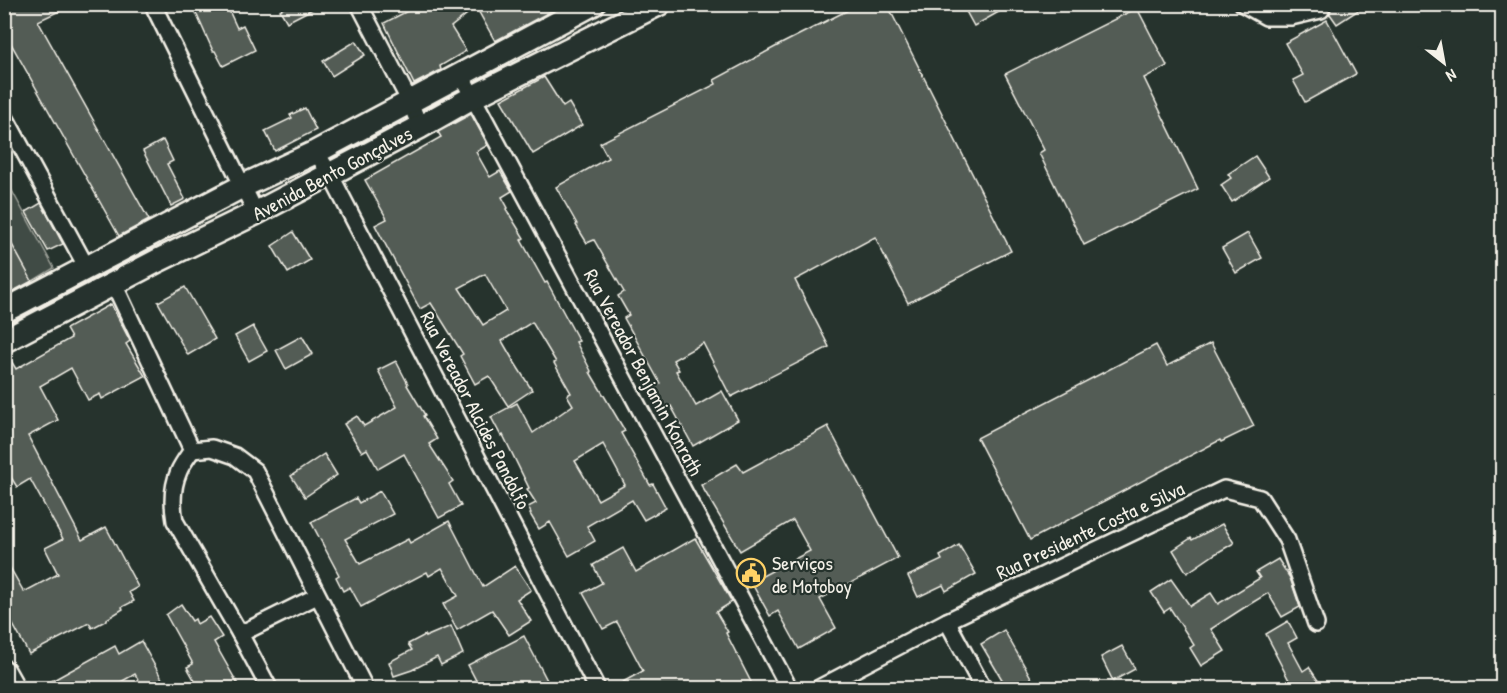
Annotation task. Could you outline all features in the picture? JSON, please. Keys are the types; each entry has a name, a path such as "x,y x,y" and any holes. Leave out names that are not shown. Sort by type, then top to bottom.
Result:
{"main road":[{"name":"Avenida Bento Gonçalves","path":"4,341 659,4"},
{"name":"Avenida Bento Gonçalves","path":"4,311 243,186 316,152 589,7"},
{"path":"589,7 600,34"},
{"path":"4,672 13,688"}],"street":[{"path":"359,4 410,102 420,127"},
{"path":"1243,4 1266,17 1291,17 1321,10"},
{"path":"155,9 256,213"},
{"name":"Rua Vereador Benjamin Konrath","path":"461,75 789,688"},
{"path":"4,115 87,268"},
{"name":"Rua Vereador Alcides Pandolfo","path":"316,152 330,174 597,688"},
{"path":"114,284 192,450"},
{"path":"192,450 212,448 235,456 255,471 365,688"},
{"path":"192,450 179,471 172,508 175,521 269,688"},
{"name":"Rua Presidente Costa e Silva","path":"819,688 948,621 1224,489 1260,498 1287,540 1316,624"},
{"path":"240,634 317,596"},
{"path":"948,621 983,688"}],"shaded area":[{"path":"4,176 54,268 5,298 4,297"}],"building":[{"path":"4,4 74,4 38,21 149,220 119,236 4,31"},
{"path":"192,4 226,4 237,28 243,25 255,50 223,66 213,51"},
{"path":"290,4 322,4 287,22 280,10"},
{"path":"421,4 502,4 506,11 517,4 552,4 555,9 495,41 476,7 451,27 466,51 440,66 441,70 414,84 384,23"},
{"path":"860,4 887,4 1011,251 908,303 875,237 795,280 829,347 731,397 703,343 673,360 679,370 676,371 696,406 722,391 738,420 693,446 671,406 666,408 654,387 660,383 624,318 629,315 618,296 624,292 594,240 587,243 556,187 608,158 600,143 716,84 714,80"},
{"path":"962,4 1013,4 974,26"},
{"path":"1329,4 1368,4 1337,24 1330,14"},
{"path":"1137,8 1167,66 1144,78 1198,189 1084,245 1039,153 1044,150 1005,74"},
{"path":"1327,20 1356,74 1305,102 1293,80 1303,75 1285,43"},
{"path":"356,41 365,55 332,76 323,61"},
{"path":"544,77 563,107 569,103 582,125 533,154 501,100"},
{"path":"305,108 316,130 275,151 265,131 292,118 290,115"},
{"path":"471,114 488,145 476,152 490,177 500,171 512,191 502,197 508,208 506,209 524,238 521,240 579,341 576,342 590,372 625,431 621,433 650,485 653,484 666,508 644,520 632,500 587,526 595,541 569,556 550,522 539,529 530,514 528,507 536,503 527,489 529,488 503,435 501,436 491,417 517,403 533,433 573,405 567,395 571,393 554,363 556,362 532,322 502,341 532,390 508,406 489,376 475,384 460,356 463,354 431,303 420,309 375,225 387,219 365,180 441,137 438,132","holes":["485,274 506,311 483,325 459,288","603,444 625,485 598,500 575,461"]},
{"path":"163,140 173,161 167,164 185,199 171,206 143,151"},
{"path":"1255,156 1269,177 1232,202 1221,185 1231,178 1228,174"},
{"path":"41,203 63,244 48,251 26,212"},
{"path":"4,230 32,281 4,296"},
{"path":"293,232 310,260 288,273 272,246"},
{"path":"1248,233 1262,258 1236,273 1222,248"},
{"path":"185,287 215,339 188,355 158,302"},
{"path":"111,304 130,341 126,344 145,376 102,399 100,394 88,400 71,368 40,386 58,420 28,436 82,540 106,527 138,587 129,592 134,601 122,607 123,609 107,620 92,628 89,623 29,654 4,608 4,557 24,592 58,574 45,548 63,539 30,479 17,487 4,466 4,354 7,354 16,369 71,338 66,329"},
{"path":"253,326 267,351 249,361 235,336"},
{"path":"302,336 313,354 286,369 276,350"},
{"path":"1211,343 1254,426 1221,442 1220,440 1030,540 977,438 1156,345 1167,366"},
{"path":"396,361 437,439 429,444 453,481 449,484 461,506 439,518 404,454 378,469 367,449 362,452 344,424 357,416 364,426 397,407 378,370"},
{"path":"828,426 898,558 820,599 836,628 799,649 778,611 770,616 751,582 810,551 793,520 740,551 701,485 737,464 743,472"},
{"path":"324,454 337,475 305,497 291,476"},
{"path":"380,491 393,514 345,539 360,564 408,539 410,543 449,521 483,587 515,566 531,590 517,599 531,621 509,635 492,610 457,630 443,604 458,596 442,568 429,576 427,572 361,607 350,587 343,591 336,577 339,575 311,522 356,498 359,503"},
{"path":"1222,524 1234,543 1187,573 1173,550 1191,538 1192,540"},
{"path":"695,538 732,602 716,612 754,688 612,688 643,671 617,622 603,629 583,593 602,583 593,565 623,548 636,572"},
{"path":"959,545 976,574 946,591 943,585 918,597 908,576 942,560 940,556"},
{"path":"1278,559 1290,578 1300,607 1282,617 1268,593 1211,629 1225,651 1201,666 1190,648 1194,645 1170,608 1164,612 1151,592 1171,579 1190,606 1211,593 1218,604 1260,578 1256,572"},
{"path":"181,604 192,621 195,619 197,624 209,617 222,637 214,642 240,688 199,688 187,667 193,664 166,615"},
{"path":"1288,621 1297,638 1288,643 1303,671 1309,667 1323,688 1293,688 1266,634"},
{"path":"451,626 463,654 441,665 437,657 394,676 389,662 412,650 408,644"},
{"path":"1004,630 1037,688 1007,688 981,644"},
{"path":"524,636 551,688 480,688 468,665"},
{"path":"141,641 167,688 143,688 135,674 110,688 39,688 115,646 119,654"},
{"path":"1122,646 1135,669 1113,681 1101,657"}],"place":[{"name":"Serviços de Motoboy","path":"751,573"}]}
